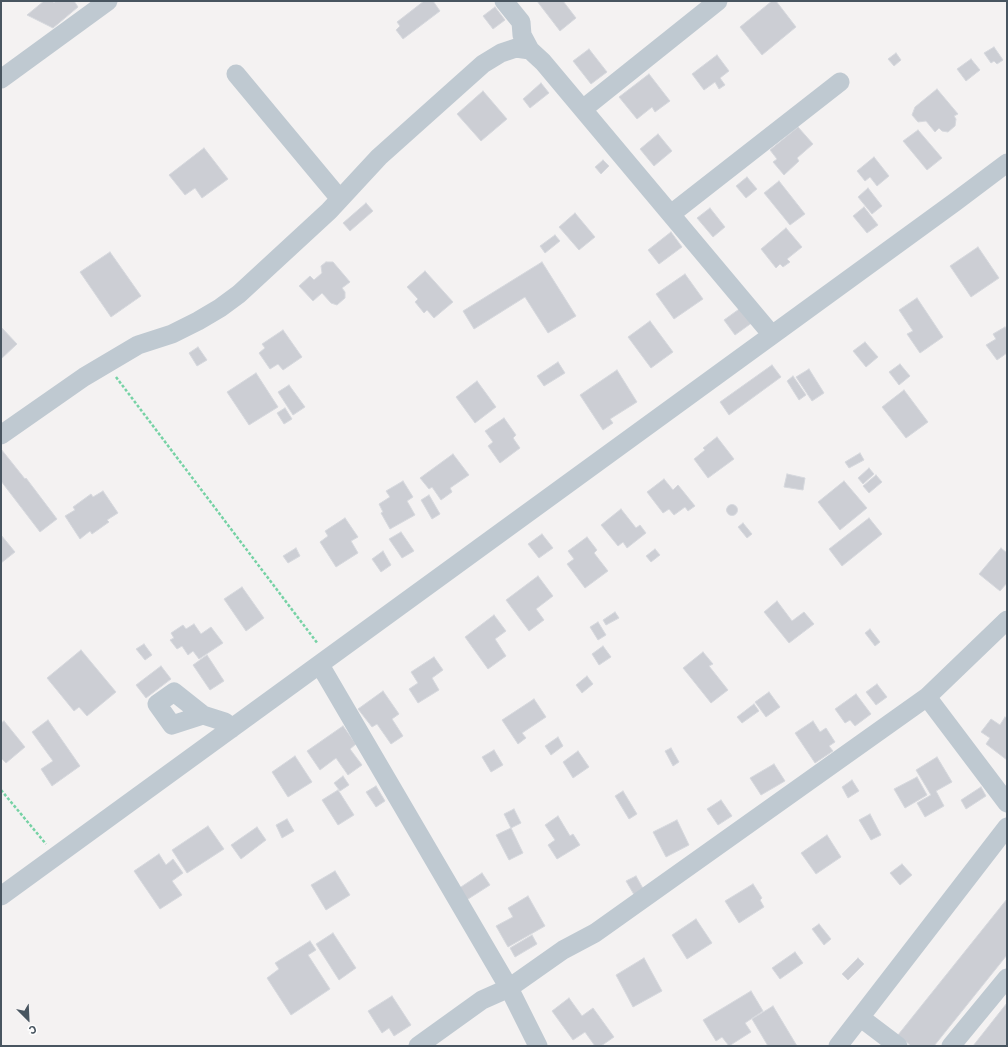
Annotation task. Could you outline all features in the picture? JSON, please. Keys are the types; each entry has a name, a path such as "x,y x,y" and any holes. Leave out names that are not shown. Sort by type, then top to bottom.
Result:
{"street":[{"path":"1,79 108,1"},
{"path":"504,1 521,22 522,35 530,50 543,62 772,334"},
{"path":"583,109 718,1"},
{"path":"1,435 106,364 138,345 172,334 220,308 239,294 329,212 379,157 482,64 501,53 516,48 530,50"},
{"path":"236,74 340,199"},
{"path":"671,214 840,82"},
{"path":"1,896 772,334 949,207 1007,163"},
{"path":"418,1046 482,1000 509,988 563,950 595,933 927,697 1007,620"},
{"path":"324,662 509,988 538,1046"},
{"path":"927,697 1007,803"},
{"path":"203,716 225,722 231,729"},
{"path":"838,1046 1007,827"},
{"path":"951,1046 1007,978"},
{"path":"861,1018 898,1046"}],"path":[{"path":"106,364 324,662"},
{"path":"1,790 56,856"}],"building":[{"path":"44,1 53,1 54,3 56,1 74,1 78,7 53,28 27,15"},
{"path":"424,1 433,1 440,11 403,39 396,30 400,26 397,22"},
{"path":"537,1 563,1 576,18 560,31"},
{"path":"772,1 776,1 796,27 762,55 740,27"},
{"path":"495,7 505,20 493,29 483,16"},
{"path":"994,47 1003,60 997,64 994,61 991,63 984,53"},
{"path":"589,49 607,72 591,84 573,61"},
{"path":"896,53 901,60 894,66 888,59"},
{"path":"717,55 729,71 720,78 725,85 719,89 715,82 704,90 692,74"},
{"path":"971,59 980,70 966,81 957,69"},
{"path":"649,74 670,101 655,112 652,107 637,119 619,97"},
{"path":"541,83 549,93 530,108 523,99"},
{"path":"937,89 958,114 954,116 956,119 955,126 948,132 942,131 939,128 935,132 926,121 918,122 912,115 915,107"},
{"path":"483,91 507,119 481,141 457,114"},
{"path":"798,127 813,144 797,158 799,161 784,175 773,162 777,159 770,150"},
{"path":"918,130 942,158 927,170 903,141"},
{"path":"658,134 672,151 654,166 640,149"},
{"path":"204,148 228,179 202,198 195,188 185,195 169,175"},
{"path":"874,157 889,176 877,186 870,177 865,181 857,171"},
{"path":"603,160 609,166 601,174 595,167"},
{"path":"747,177 757,189 746,198 736,186"},
{"path":"779,181 805,214 790,225 764,193"},
{"path":"868,188 882,206 872,214 858,197"},
{"path":"366,203 373,211 350,231 343,223"},
{"path":"864,207 878,225 867,233 853,216"},
{"path":"710,208 725,227 713,237 697,218"},
{"path":"575,213 595,237 579,250 559,227"},
{"path":"786,228 802,247 787,259 790,262 783,267 780,264 776,268 761,249"},
{"path":"671,232 682,247 659,264 648,250"},
{"path":"555,235 560,241 545,253 540,246"},
{"path":"978,247 999,278 971,297 950,266"},
{"path":"110,252 141,296 111,317 80,272"},
{"path":"326,262 333,262 350,282 342,288 345,292 345,298 337,305 331,303 322,293 313,301 299,286 310,276 314,280 322,273 321,266"},
{"path":"542,262 576,316 548,333 525,297 474,329 463,311"},
{"path":"425,271 453,302 434,318 427,310 424,313 415,302 418,299 407,287"},
{"path":"685,274 703,299 674,319 656,294"},
{"path":"917,298 943,337 920,353 907,334 913,331 899,310"},
{"path":"742,307 753,322 735,335 724,320"},
{"path":"650,321 673,352 651,368 628,337"},
{"path":"1,327 17,344 1,359"},
{"path":"1005,327 1007,330 1007,353 997,360 986,345 996,339 993,334"},
{"path":"283,330 302,357 283,370 278,364 270,369 259,353 265,348 262,344"},
{"path":"865,342 878,357 866,367 853,351"},
{"path":"198,347 207,360 197,366 189,353"},
{"path":"558,362 565,373 544,386 537,376"},
{"path":"900,364 910,376 899,385 889,372"},
{"path":"772,365 781,377 729,415 720,402"},
{"path":"809,369 824,393 812,401 796,377"},
{"path":"617,370 637,402 610,419 613,423 603,430 580,395"},
{"path":"256,373 278,407 249,425 227,392"},
{"path":"793,376 806,395 799,400 787,381"},
{"path":"477,381 496,407 475,423 456,397"},
{"path":"289,385 305,407 293,415 278,392"},
{"path":"904,390 928,422 906,438 882,407"},
{"path":"285,408 292,419 284,424 277,413"},
{"path":"504,418 516,435 513,438 520,448 500,463 488,446 493,442 485,431"},
{"path":"717,437 734,459 708,478 694,459 705,450 703,448"},
{"path":"1,449 25,479 26,478 57,519 40,532 1,481"},
{"path":"860,453 864,460 849,468 845,462"},
{"path":"453,454 469,475 450,488 452,492 441,500 432,487 429,489 420,478"},
{"path":"869,468 874,474 863,484 858,478"},
{"path":"787,474 805,478 803,490 784,487"},
{"path":"876,475 882,482 869,493 863,486"},
{"path":"664,479 673,490 678,485 695,506 688,511 685,507 674,515 669,509 663,513 647,492"},
{"path":"403,481 413,497 407,501 415,515 390,529 381,513 383,512 379,504 390,497 386,491"},
{"path":"844,481 867,508 840,530 818,502"},
{"path":"103,491 118,513 107,520 109,522 92,534 90,531 80,539 65,516 75,510 73,507 91,494 93,497"},
{"path":"429,495 440,514 432,519 421,500"},
{"path":"730,505 734,505 736,506 736,514 730,515 727,512 727,508"},
{"path":"621,509 636,528 640,525 646,533 627,548 623,542 618,546 601,525"},
{"path":"345,518 358,537 351,541 358,553 336,567 320,542 328,536 325,531"},
{"path":"869,518 882,534 842,566 829,549"},
{"path":"743,523 752,534 747,538 738,527"},
{"path":"401,532 414,551 402,558 389,539"},
{"path":"542,534 553,548 539,558 528,544"},
{"path":"1,535 15,552 1,563"},
{"path":"587,537 597,550 594,553 608,571 585,588 567,564 574,559 568,551"},
{"path":"296,548 300,556 288,563 283,556"},
{"path":"1001,548 1007,553 1007,583 1000,591 979,574"},
{"path":"655,549 660,555 651,562 646,556"},
{"path":"383,551 391,565 381,572 372,559"},
{"path":"538,576 553,596 536,609 544,620 529,631 506,600"},
{"path":"242,587 264,618 246,631 224,599"},
{"path":"777,601 792,621 804,612 814,624 789,643 764,612"},
{"path":"615,612 619,618 606,625 603,620"},
{"path":"494,615 506,631 495,639 506,656 488,669 465,637"},
{"path":"598,622 606,635 598,640 590,627"},
{"path":"194,624 201,634 211,627 223,643 199,659 193,651 188,655 182,646 177,649 170,640 174,638 171,633 183,625 186,629"},
{"path":"870,629 880,642 875,646 865,633"},
{"path":"144,644 152,655 145,660 136,649"},
{"path":"603,646 611,657 599,665 592,654"},
{"path":"81,650 116,692 87,716 79,707 74,711 47,678"},
{"path":"703,652 713,664 709,666 728,690 711,703 683,668"},
{"path":"207,655 224,681 210,690 193,665"},
{"path":"434,657 443,670 432,678 439,690 418,703 409,689 418,683 411,672"},
{"path":"161,666 171,679 146,698 136,685"},
{"path":"587,676 593,684 582,693 576,685"},
{"path":"877,684 887,697 876,705 866,692"},
{"path":"383,691 399,714 392,719 403,736 391,744 377,724 372,727 358,709"},
{"path":"769,692 780,707 766,717 755,702"},
{"path":"856,694 871,714 855,726 850,720 845,723 835,709"},
{"path":"534,699 546,717 522,733 526,738 518,744 502,720"},
{"path":"754,704 759,711 742,723 737,717"},
{"path":"1005,717 1007,719 1007,760 986,744 990,738 981,732 991,719 1000,725"},
{"path":"48,720 80,766 52,786 41,769 53,761 32,732"},
{"path":"4,721 25,747 6,763 1,758 1,723"},
{"path":"813,721 820,732 826,728 835,742 829,746 833,751 815,763 795,733"},
{"path":"343,726 356,744 350,749 362,765 348,775 336,758 320,770 307,751"},
{"path":"558,737 563,746 551,755 545,746"},
{"path":"671,748 679,762 673,766 665,751"},
{"path":"494,750 503,765 491,772 482,757"},
{"path":"578,751 589,767 573,778 563,762"},
{"path":"295,756 312,782 288,797 272,772"},
{"path":"937,757 952,782 936,791 944,806 925,817 917,803 931,795 916,770"},
{"path":"774,764 785,781 761,795 750,778"},
{"path":"343,776 349,785 340,791 334,783"},
{"path":"917,777 927,795 905,808 894,789"},
{"path":"852,780 859,791 848,798 842,787"},
{"path":"376,786 385,801 376,807 366,792"},
{"path":"981,787 986,796 966,809 961,800"},
{"path":"338,790 354,815 338,825 322,800"},
{"path":"623,791 637,814 629,819 615,796"},
{"path":"721,800 732,816 718,825 707,809"},
{"path":"514,809 521,823 511,828 504,814"},
{"path":"870,814 881,835 871,840 859,820"},
{"path":"558,816 570,836 573,834 580,845 557,859 548,845 555,840 545,825"},
{"path":"287,819 294,831 282,838 276,825"},
{"path":"677,820 689,845 666,857 653,832"},
{"path":"208,826 224,849 187,873 172,850"},
{"path":"257,827 266,840 241,859 231,845"},
{"path":"511,828 523,853 509,860 496,835"},
{"path":"827,835 841,857 816,874 801,853"},
{"path":"159,854 166,865 173,859 183,873 172,881 182,895 160,909 134,871"},
{"path":"902,864 912,875 900,885 890,873"},
{"path":"335,871 350,895 326,910 311,885"},
{"path":"482,873 490,885 465,901 458,889"},
{"path":"636,876 645,892 636,898 626,881"},
{"path":"753,884 762,898 760,900 764,907 739,923 725,901"},
{"path":"528,896 545,926 508,947 496,926 513,917 508,908"},
{"path":"1007,899 1007,955 934,1046 911,1046 898,1035"},
{"path":"696,919 712,943 687,959 672,935"},
{"path":"819,924 831,939 824,945 812,929"},
{"path":"333,933 356,968 339,980 316,944"},
{"path":"532,935 537,944 515,957 510,948"},
{"path":"310,941 316,950 308,955 330,989 291,1015 267,978 279,969 275,963"},
{"path":"795,952 803,963 780,979 772,968"},
{"path":"644,958 662,991 633,1007 616,975"},
{"path":"858,958 864,964 848,980 842,974"},
{"path":"751,991 763,1011 745,1023 751,1032 729,1046 722,1037 716,1041 703,1020"},
{"path":"392,996 411,1025 394,1036 389,1028 382,1033 368,1011"},
{"path":"569,998 582,1016 593,1008 614,1037 601,1046 595,1046 585,1032 573,1040 552,1011"},
{"path":"1007,1003 1007,1046 973,1046"},
{"path":"773,1006 797,1046 768,1046 752,1019"}]}
